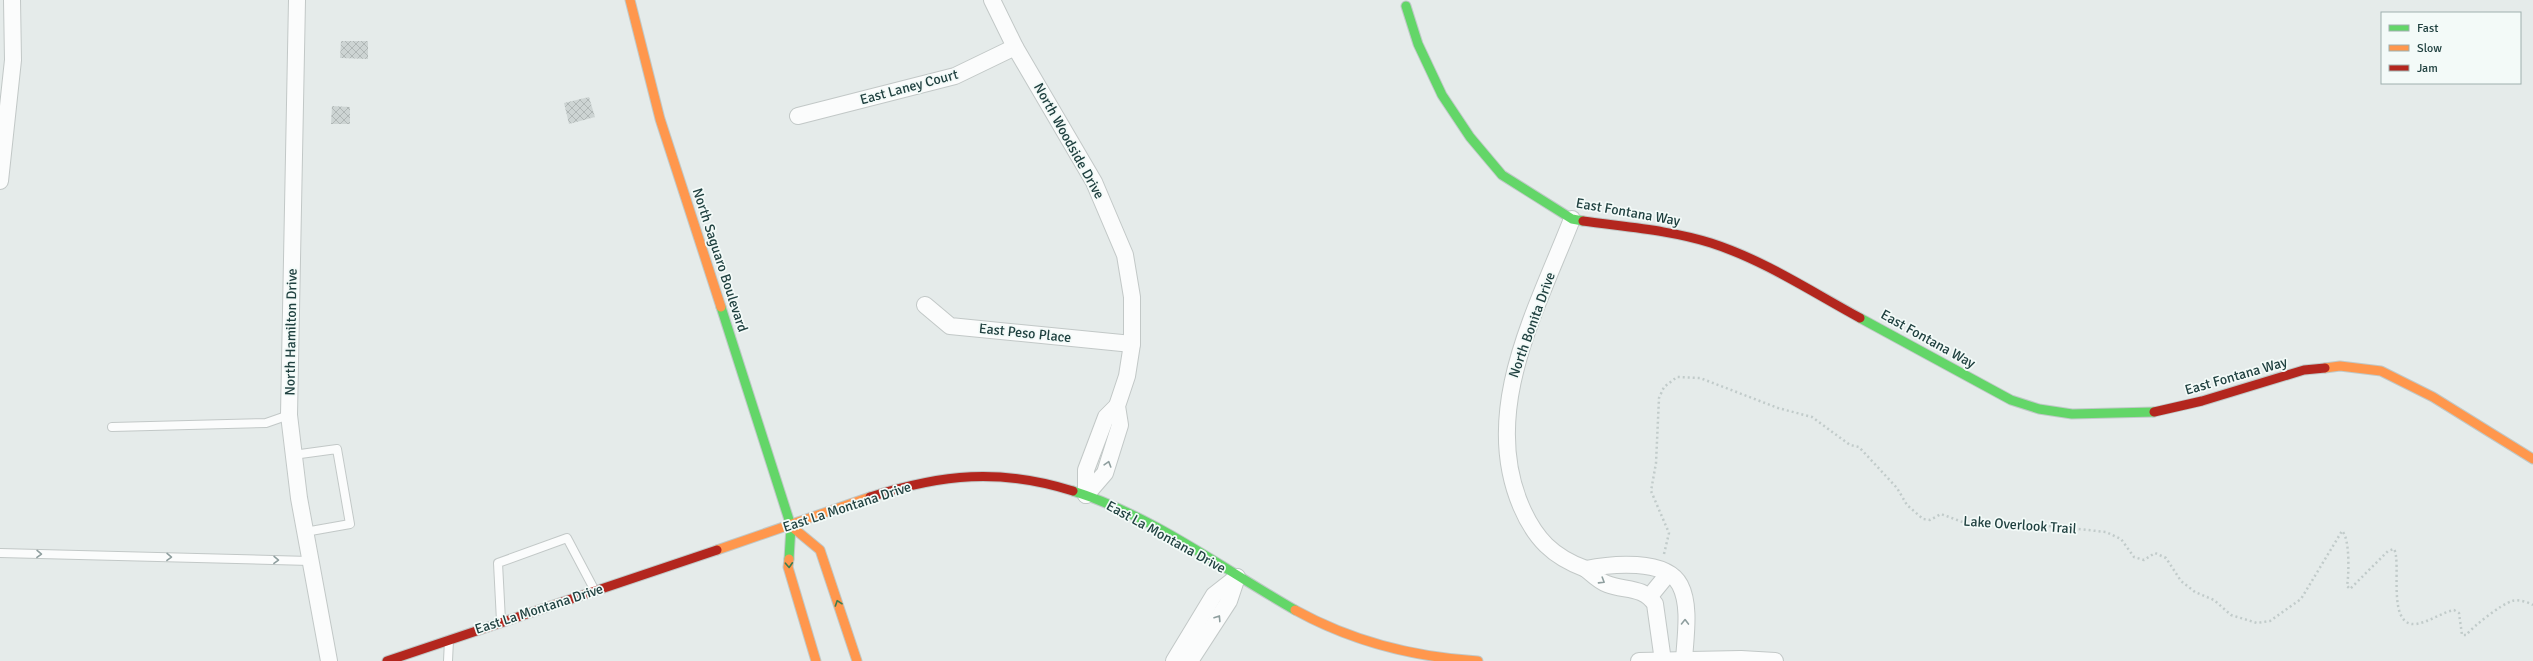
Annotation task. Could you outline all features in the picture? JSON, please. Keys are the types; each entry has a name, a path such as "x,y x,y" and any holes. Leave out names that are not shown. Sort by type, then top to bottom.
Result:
{"street":[{"path":"0,181 13,60 12,0"},
{"name":"North Hamilton Drive","path":"297,0 288,415 305,532 329,661"},
{"name":"North Saguaro Boulevard","path":"630,0 660,118 791,526 788,566 816,661"},
{"name":"North Woodside Drive","path":"992,0 1015,47 1094,182 1125,254 1132,297 1132,344 1127,376 1117,406 1120,425 1105,474 1086,495"},
{"name":"East Fontana Way","path":"1406,6 1418,44 1442,94 1470,137 1502,174 1572,219 1675,234 1711,243 1746,256 2011,400 2040,409 2072,414 2154,412 2202,402 2304,370 2340,366 2381,371 2433,397 2533,459"},
{"name":"East Laney Court","path":"798,116 955,76 1015,47"},
{"name":"North Bonita Drive","path":"1572,219 1515,366 1508,404 1506,445 1513,486 1531,528 1553,553 1568,563 1586,570 1606,584 1641,591 1650,596"},
{"name":"East Peso Place","path":"925,305 950,326 1132,344"},
{"name":"East La Montana Drive","path":"387,661 501,621 791,526 871,497 918,484 963,477 1000,477 1043,483 1086,495 1123,510 1290,607 1346,635 1411,655 1478,661"},
{"path":"791,526 820,550 857,661"},
{"path":"1586,570 1611,564 1662,571 1680,585 1686,604 1674,661"},
{"path":"1662,571 1650,596 1655,604 1674,661"},
{"path":"1174,661 1214,595 1237,577"},
{"path":"1190,661 1229,602 1237,577"},
{"path":"1639,661 1742,659 1775,661"}],"lane":[{"path":"112,427 266,423 288,415"},
{"path":"294,454 337,449 350,524 305,532"},
{"path":"501,621 498,563 567,538 594,590"},
{"path":"0,553 310,561"},
{"path":"448,661 449,639"}],"path":[{"name":"Lake Overlook Trail","path":"1662,571 1669,533 1651,491 1656,463 1659,398 1664,387 1677,377 1700,378 1778,408 1812,417 1850,445 1858,447 1897,488 1907,505 1923,519 1930,520 1941,514 1968,524 1981,525 1998,521 2026,528 2051,526 2106,532 2121,539 2134,557 2144,560 2155,554 2166,558 2181,581 2195,592 2214,600 2231,615 2257,623 2270,621 2301,598 2342,531 2346,534 2348,543 2347,586 2350,589 2385,556 2388,551 2394,549 2397,555 2395,588 2397,602 2400,614 2406,621 2414,624 2420,623 2441,613 2454,610 2459,613 2462,635 2466,635 2477,623 2512,601 2528,602 2533,605"}],"building":[{"path":"341,41 368,41 368,59 340,58"},
{"path":"589,97 595,117 569,124 564,103"},
{"path":"332,106 350,107 350,124 331,124"}],"traffic: fast":[{"path":"1406,6 1418,44 1442,95 1470,137 1502,175 1572,219 1583,221"},
{"path":"721,307 791,526 789,559"},
{"path":"1860,318 2011,400 2039,409 2072,414 2154,412"},
{"path":"1073,491 1131,514 1187,544 1295,610"}],"traffic: slow":[{"path":"630,0 660,119 721,307"},
{"path":"2325,368 2340,366 2381,371 2433,397 2533,459"},
{"path":"717,550 870,497"},
{"path":"791,526 820,550 857,661"},
{"path":"789,559 788,567 816,661"},
{"path":"1295,610 1339,631 1384,646 1430,656 1478,661"}],"traffic: jam":[{"path":"1583,221 1680,235 1731,250 1769,267 1860,318"},
{"path":"2154,412 2202,401 2304,370 2325,368"},
{"path":"870,497 922,483 971,477 1021,479 1073,491"},
{"path":"387,661 717,550"}]}
